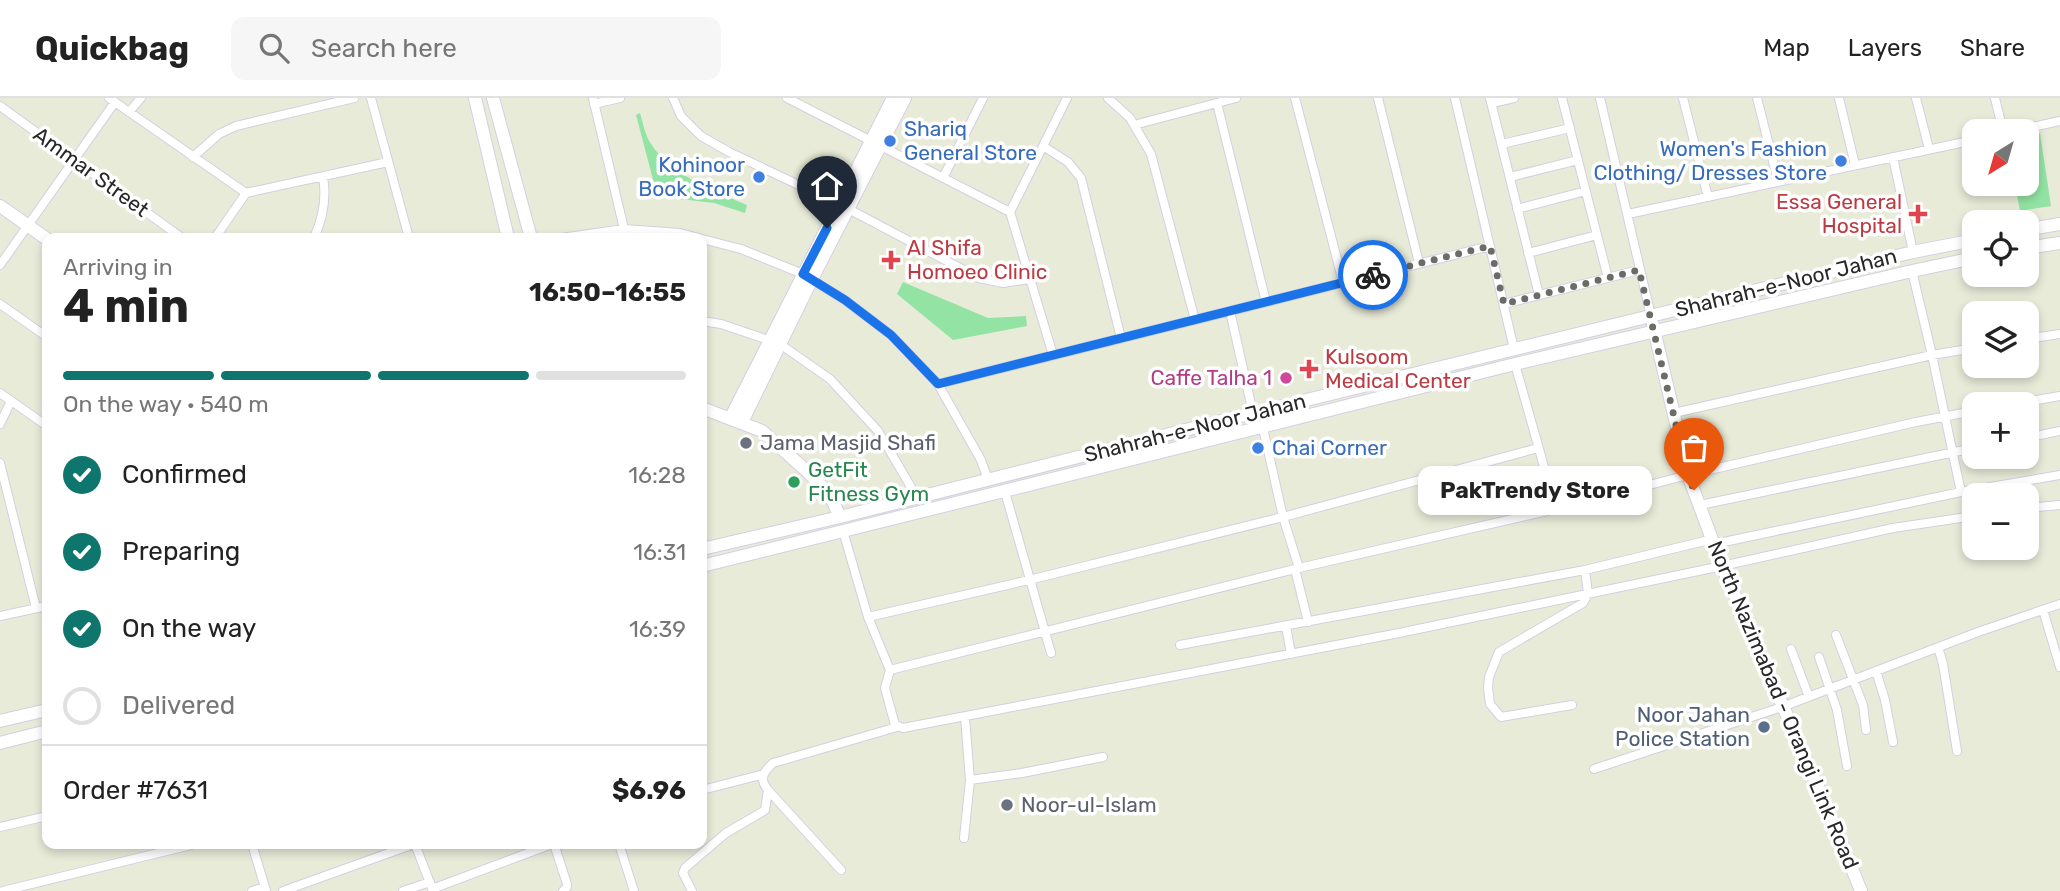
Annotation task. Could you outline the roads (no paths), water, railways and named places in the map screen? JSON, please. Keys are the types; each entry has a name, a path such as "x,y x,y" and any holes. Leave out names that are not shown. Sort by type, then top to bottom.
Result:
{"main road":[{"path":"475,98 507,233"},
{"path":"494,98 530,233"},
{"path":"876,144 893,98"},
{"path":"737,420 876,144 905,98"},
{"path":"0,206 42,236"},
{"path":"2039,228 2060,224"},
{"name":"Shahrah-e-Noor Jahan","path":"707,548 988,481 1030,468 1514,349 1962,242"},
{"path":"2039,246 2060,243"},
{"name":"Shahrah-e-Noor Jahan","path":"707,565 1516,364 1962,261"},
{"name":"North Nazimabad - Orangi Link Road","path":"1651,316 1688,475 1722,566 1861,891"},
{"path":"1395,379 1399,394"},
{"path":"707,410 762,431 830,495 840,517"},
{"path":"1030,468 1035,484"},
{"path":"0,720 42,711"},
{"path":"0,743 42,732"}],"street":[{"path":"129,112 141,98"},
{"path":"193,157 219,134 236,126 354,98"},
{"path":"371,98 408,233"},
{"path":"620,98 593,101 624,229"},
{"path":"673,98 681,116 701,136 729,152 844,207 979,278 1003,284 1030,279"},
{"path":"787,98 806,102 876,144 1010,212"},
{"path":"943,178 983,98"},
{"path":"1053,355 1010,212 1067,98"},
{"path":"1108,98 1130,118 1151,153 1195,320"},
{"path":"1134,125 1236,98"},
{"path":"1295,98 1343,282"},
{"path":"1378,98 1419,262"},
{"path":"1455,98 1514,349"},
{"path":"1514,98 1491,101 1539,295"},
{"path":"1562,98 1608,278"},
{"path":"1600,98 1651,316"},
{"path":"1683,98 1708,197"},
{"path":"1757,98 1778,181"},
{"path":"1839,98 1855,165"},
{"path":"1916,98 1929,149"},
{"path":"1995,98 2000,119"},
{"path":"0,265 74,160 112,100 246,194"},
{"path":"1217,103 1266,302"},
{"name":"Ammar Street","path":"0,106 176,233"},
{"path":"2039,126 2060,121"},
{"path":"1502,145 1570,128"},
{"path":"1628,214 1962,142"},
{"path":"1043,146 1068,162 1081,178 1121,338"},
{"path":"1893,157 1913,252"},
{"path":"1510,177 1578,160"},
{"path":"219,233 246,194 388,162"},
{"path":"316,233 323,215 326,194 323,177"},
{"path":"1517,209 1586,191"},
{"path":"596,233 624,229 680,233"},
{"path":"1528,253 1597,235"},
{"path":"707,240 741,249 808,277 845,300 891,335 938,384 981,460 988,481"},
{"path":"938,384 1490,246"},
{"path":"1504,304 1639,270"},
{"path":"1912,271 1961,492"},
{"path":"0,303 42,333"},
{"path":"1230,311 1253,413"},
{"path":"707,322 775,342 830,379 878,431 911,487 914,499"},
{"path":"2039,337 2060,334"},
{"path":"1674,413 1962,350"},
{"path":"1516,364 1556,509"},
{"path":"0,393 42,423"},
{"path":"2039,400 2060,396"},
{"path":"0,424 11,401"},
{"path":"890,670 1688,475 1962,413"},
{"path":"1263,428 1308,622"},
{"path":"2039,435 2060,431"},
{"path":"868,617 1283,517 1538,448"},
{"path":"1700,505 1962,450"},
{"path":"0,464 36,608"},
{"path":"1180,645 1585,570 1713,541 2060,475"},
{"path":"1005,492 1051,653"},
{"path":"2039,507 2060,505"},
{"path":"841,870 762,781 773,763 897,727 903,729 1291,654 1722,566 1893,528 1962,518"},
{"path":"843,531 868,617 890,670 885,688 897,727"},
{"path":"1572,705 1500,717 1490,704 1489,677 1499,652 1583,603 1588,594 1585,570"},
{"path":"1594,769 1783,707 1937,647 2060,604"},
{"path":"0,616 42,607"},
{"path":"2043,610 2060,667"},
{"path":"1286,626 1291,654"},
{"path":"1836,635 1863,705 1866,730"},
{"path":"1937,647 1943,664 1956,751"},
{"path":"1791,649 1809,697"},
{"path":"1819,657 1837,710 1847,766"},
{"path":"1876,671 1893,742"},
{"path":"964,838 970,780 965,717"},
{"path":"970,780 1103,757"},
{"path":"707,789 764,774"},
{"path":"692,891 683,873 685,868 726,833 765,810 768,790"},
{"path":"0,827 42,818"},
{"path":"3,891 175,849"},
{"path":"252,891 266,889 254,849"},
{"path":"283,891 297,889 402,849"},
{"path":"417,849 431,887"},
{"path":"403,891 431,887 539,849"},
{"path":"555,849 567,884 563,891"},
{"path":"621,849 634,891"}],"place":[{"name":"Shariq General Store","path":"890,141"},
{"name":"Women's Fashion Clothing/ Dresses Store","path":"1841,161"},
{"name":"Kohinoor Book Store","path":"759,177"},
{"name":"Essa General Hospital","path":"1918,214"},
{"name":"Al Shifa Homoeo Clinic","path":"891,260"},
{"name":"Kulsoom Medical Center","path":"1309,369"},
{"name":"Caffe Talha 1","path":"1286,378"},
{"name":"Jama Masjid Shafi","path":"746,443"},
{"name":"Chai Corner","path":"1258,448"},
{"name":"GetFit Fitness Gym","path":"794,482"},
{"name":"PakTrendy Store","path":"1694,490"},
{"name":"Noor Jahan Police Station","path":"1764,727"},
{"name":"Noor-ul-Islam","path":"1007,805"}]}
